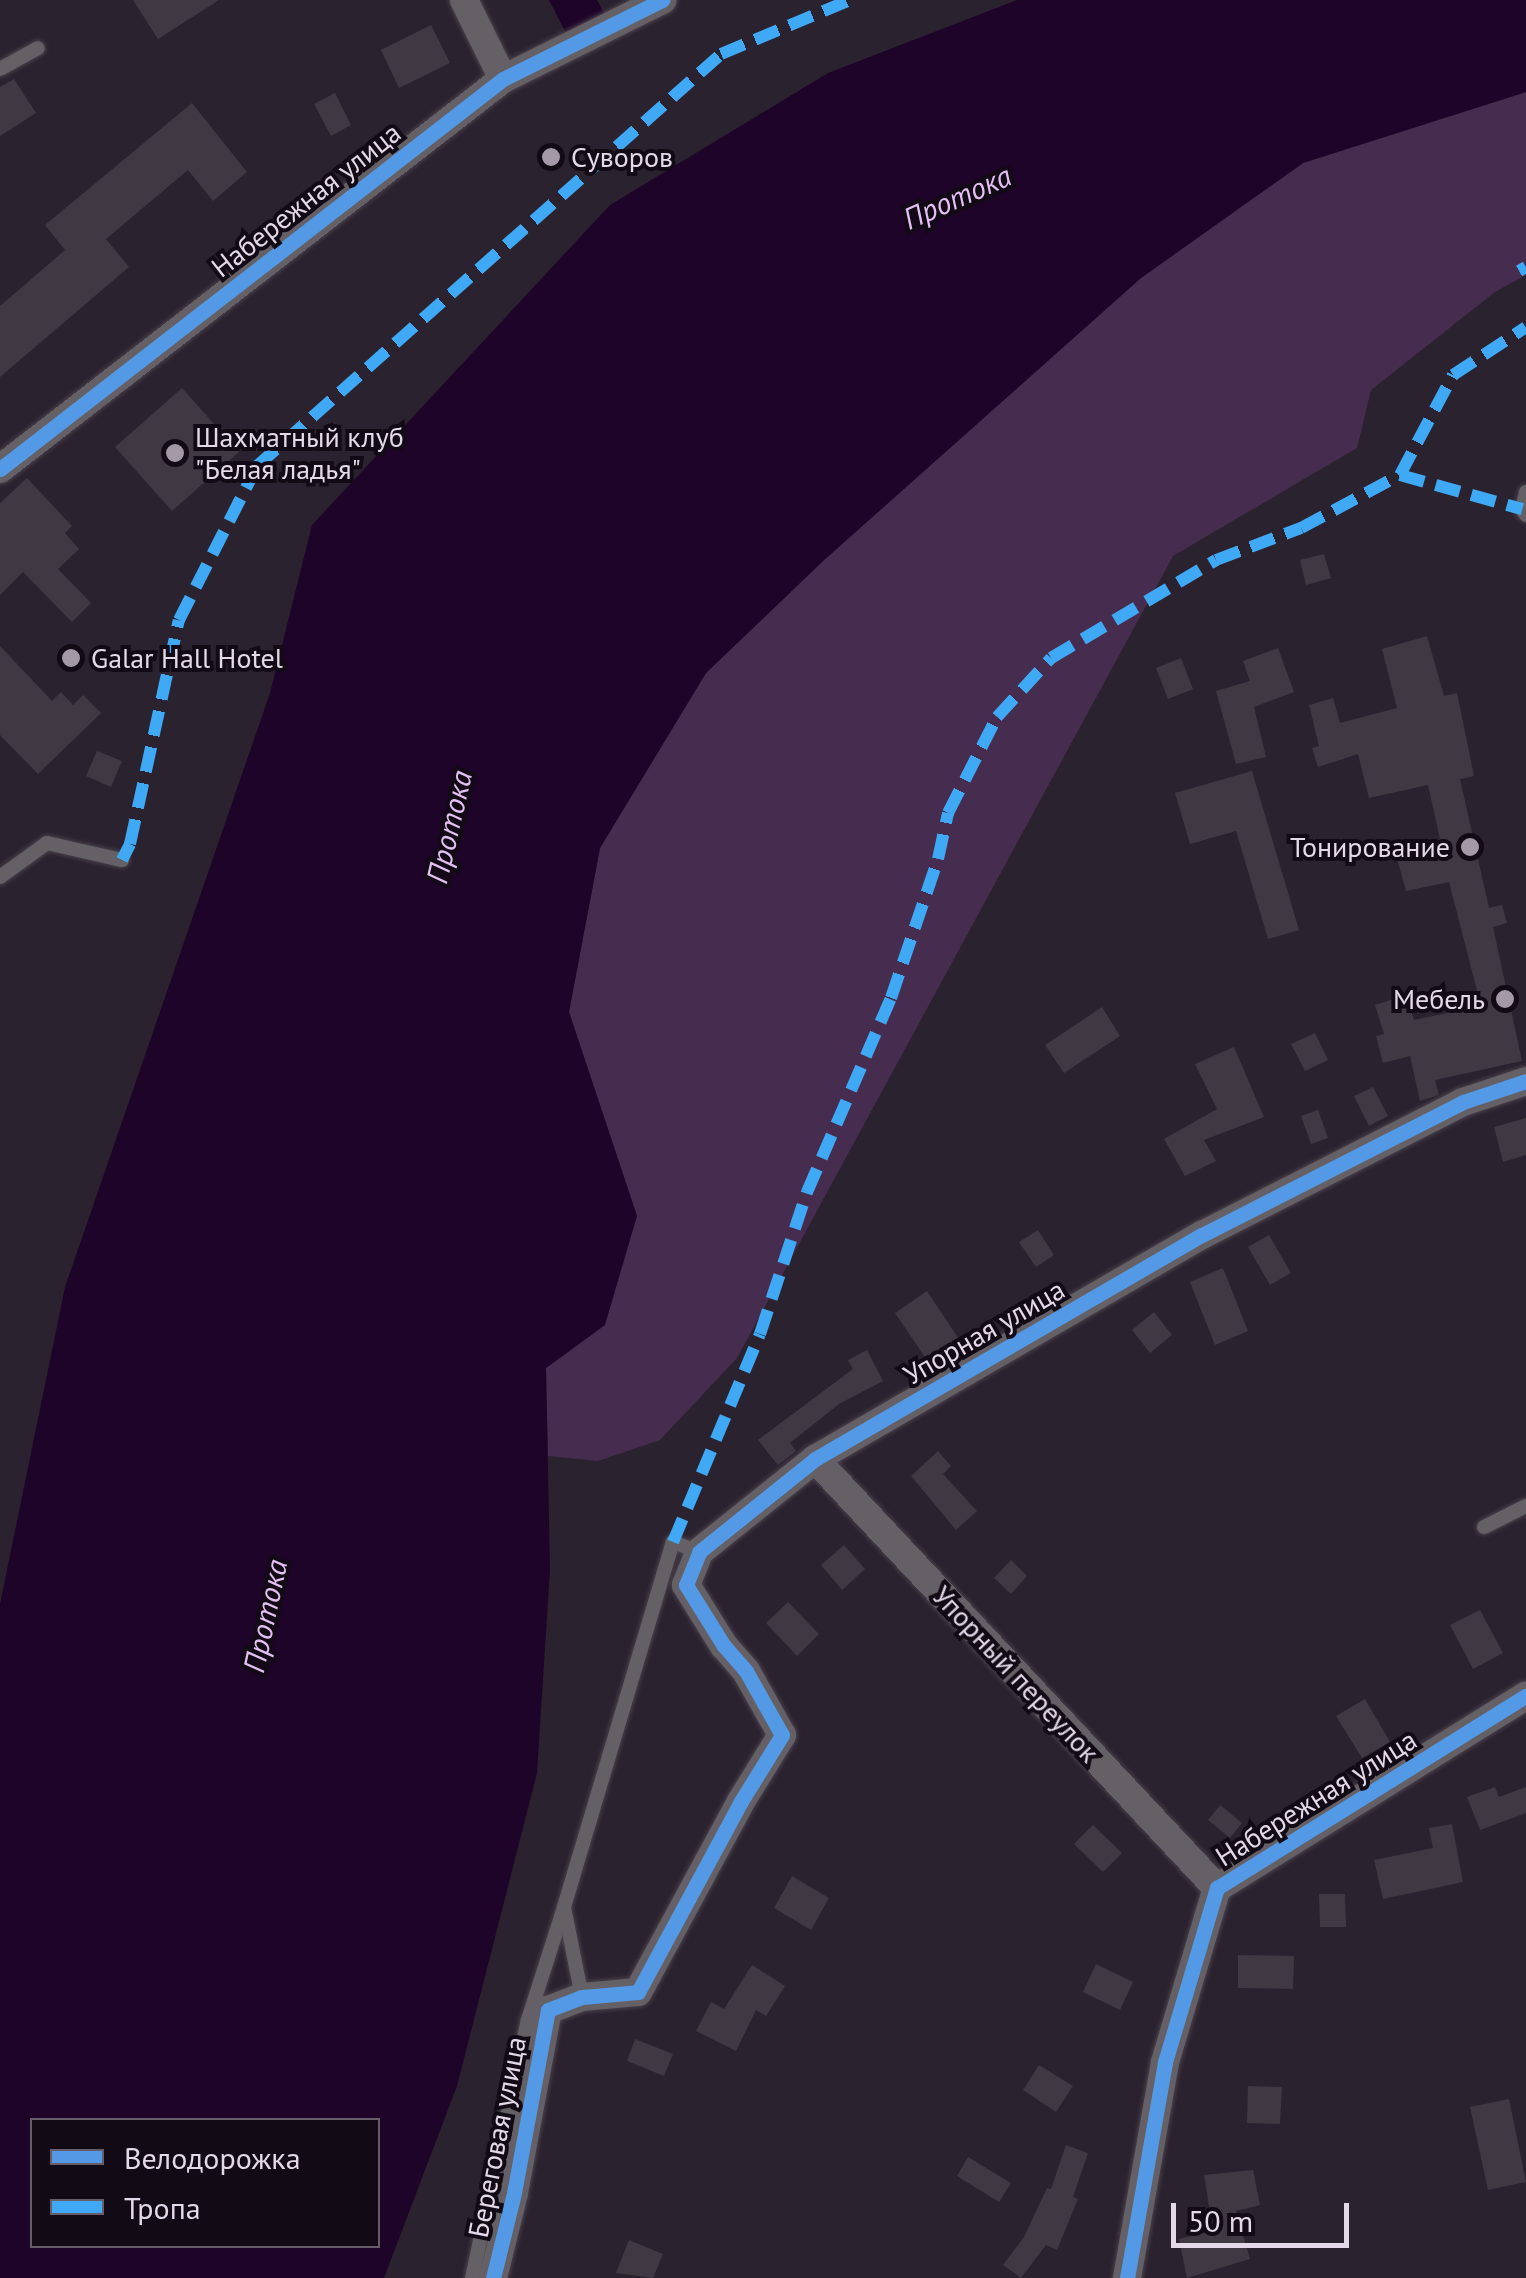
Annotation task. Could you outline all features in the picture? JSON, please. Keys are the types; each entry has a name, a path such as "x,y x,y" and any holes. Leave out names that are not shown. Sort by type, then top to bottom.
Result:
{"street":[{"path":"464,0 503,79"},
{"name":"Набережная улица","path":"0,469 503,79 662,0"},
{"name":"Упорная улица","path":"700,1552 814,1459 1202,1235 1464,1102 1526,1081"},
{"name":"Упорный переулок","path":"814,1459 1217,1888"},
{"path":"582,1996 638,1992 782,1736 746,1670 724,1646 686,1585 700,1552"},
{"name":"Набережная улица","path":"1127,2278 1165,2062 1217,1888 1526,1696"},
{"name":"Береговая улица","path":"493,2278 514,2194 548,2010 582,1996"}],"lane":[{"path":"0,69 38,48"},
{"path":"1526,492 1522,510 1526,515"},
{"path":"0,878 47,843 122,860"},
{"path":"1484,1527 1526,1506"},
{"path":"472,2278 528,2020 673,1542 700,1552"},
{"path":"564,1907 582,1996"}],"shaded area":[{"path":"1526,92 1526,275 1495,292 1371,390 1357,448 1173,556 737,1358 660,1440 598,1461 548,1456 546,1368 590,1336 637,1216 569,1012 600,848 706,673 823,561 1141,278 1303,163"}],"water":[{"path":"549,0 597,0 605,15 567,35"},
{"name":"Протока","path":"1017,0 1526,0 1526,92 1303,163 1141,278 823,561 706,673 600,848 569,1012 637,1216 605,1325 546,1368 550,1570 537,1773 457,2086 384,2278 0,2278 0,1604 65,1287 270,693 312,525 610,205 828,73"}],"building":[{"path":"133,0 219,0 158,39"},
{"path":"431,25 450,63 399,88 381,50"},
{"path":"14,79 36,113 0,136 0,87"},
{"path":"335,93 351,125 331,136 314,104"},
{"path":"192,103 247,172 213,201 188,170 106,239 129,267 0,377 0,306 65,250 45,225"},
{"path":"182,388 239,452 172,511 115,447"},
{"path":"27,478 72,526 65,533 79,549 58,569 91,603 72,622 23,572 0,595 0,503"},
{"path":"1324,554 1331,578 1306,585 1300,560"},
{"path":"1427,636 1444,696 1457,693 1474,776 1460,779 1489,908 1502,905 1507,923 1493,927 1522,1061 1435,1080 1439,1095 1420,1101 1410,1056 1383,1063 1376,1036 1384,1034 1375,1005 1406,995 1414,1020 1481,1006 1449,882 1406,891 1394,848 1440,839 1428,785 1369,798 1358,754 1318,767 1312,748 1319,746 1309,705 1333,698 1340,723 1397,708 1382,649"},
{"path":"0,646 52,701 61,692 73,705 83,695 101,713 38,774 0,735"},
{"path":"1278,648 1294,692 1254,707 1266,757 1236,764 1216,691 1250,681 1243,661"},
{"path":"1181,658 1193,689 1168,699 1156,668"},
{"path":"97,751 122,761 111,787 86,776"},
{"path":"1252,771 1299,930 1268,939 1236,831 1190,844 1175,793"},
{"path":"1102,1007 1120,1036 1064,1073 1045,1045"},
{"path":"1315,1033 1328,1060 1305,1071 1291,1044"},
{"path":"1234,1047 1264,1117 1204,1140 1216,1161 1185,1176 1164,1139 1217,1109 1195,1064"},
{"path":"1373,1087 1388,1116 1369,1126 1354,1096"},
{"path":"1318,1110 1328,1138 1311,1144 1301,1116"},
{"path":"1526,1118 1526,1155 1503,1162 1494,1127"},
{"path":"1038,1230 1054,1255 1036,1267 1019,1242"},
{"path":"1269,1235 1291,1273 1270,1285 1248,1247"},
{"path":"1223,1268 1248,1331 1215,1345 1190,1282"},
{"path":"927,1291 961,1342 929,1363 895,1313"},
{"path":"1154,1312 1172,1335 1150,1353 1132,1330"},
{"path":"867,1350 883,1381 839,1404 790,1443 796,1451 778,1465 758,1440 853,1369 848,1360"},
{"path":"938,1451 951,1466 943,1474 977,1511 956,1530 911,1476"},
{"path":"844,1545 865,1569 842,1590 821,1565"},
{"path":"1011,1560 1027,1576 1011,1594 994,1578"},
{"path":"788,1602 819,1634 797,1656 766,1623"},
{"path":"1480,1610 1503,1653 1473,1669 1450,1625"},
{"path":"1365,1699 1390,1742 1362,1758 1336,1716"},
{"path":"1495,1787 1499,1797 1526,1787 1526,1813 1480,1830 1467,1797"},
{"path":"1220,1805 1242,1823 1230,1838 1208,1820"},
{"path":"1452,1824 1463,1882 1383,1899 1374,1860 1433,1848 1429,1828"},
{"path":"1093,1825 1122,1853 1103,1872 1074,1844"},
{"path":"792,1876 829,1898 811,1930 774,1908"},
{"path":"1319,1894 1345,1894 1346,1927 1320,1927"},
{"path":"1238,1955 1294,1956 1293,1989 1238,1988"},
{"path":"1096,1964 1133,1982 1120,2010 1083,1992"},
{"path":"752,1965 785,1986 766,2016 756,2010 736,2051 696,2031 711,2002 724,2009"},
{"path":"635,2039 673,2054 664,2076 627,2061"},
{"path":"1039,2065 1073,2086 1056,2112 1023,2090"},
{"path":"1248,2086 1282,2087 1280,2124 1247,2123"},
{"path":"1509,2099 1526,2182 1488,2190 1470,2107"},
{"path":"1066,2145 1088,2153 1073,2197 1078,2199 1057,2250 1046,2245 1021,2278 1003,2265 1024,2237 1047,2188 1051,2189"},
{"path":"968,2157 1011,2183 999,2202 957,2176"},
{"path":"1253,2170 1260,2205 1236,2211 1250,2259 1187,2278 1179,2239 1213,2231 1204,2175"},
{"path":"629,2240 663,2254 653,2278 616,2273"}],"marked path":[{"path":"122,860 130,844 179,620 257,466 721,54 850,0"},
{"path":"1519,271 1526,267"},
{"path":"673,1542 760,1334 807,1192 891,998 938,859 948,813 997,717 1051,658 1216,560 1301,528 1400,475 1453,375 1526,327"},
{"path":"1400,475 1522,509"}],"cycle path":[{"path":"0,469 503,79 662,0"},
{"path":"493,2278 514,2193 548,2010 582,1997 638,1992 740,1803 782,1735 746,1671 724,1646 686,1585 699,1552 815,1459 1202,1235 1463,1102 1526,1081"},
{"path":"1127,2278 1165,2062 1217,1888 1526,1696"}],"place":[{"name":"Суворов","path":"551,157"},
{"name":"Шахматный клуб \"Белая ладья\"","path":"175,453"},
{"name":"Galar Hall Hotel","path":"71,658"},
{"name":"Тонирование","path":"1470,847"},
{"name":"Мебель","path":"1505,999"}]}
